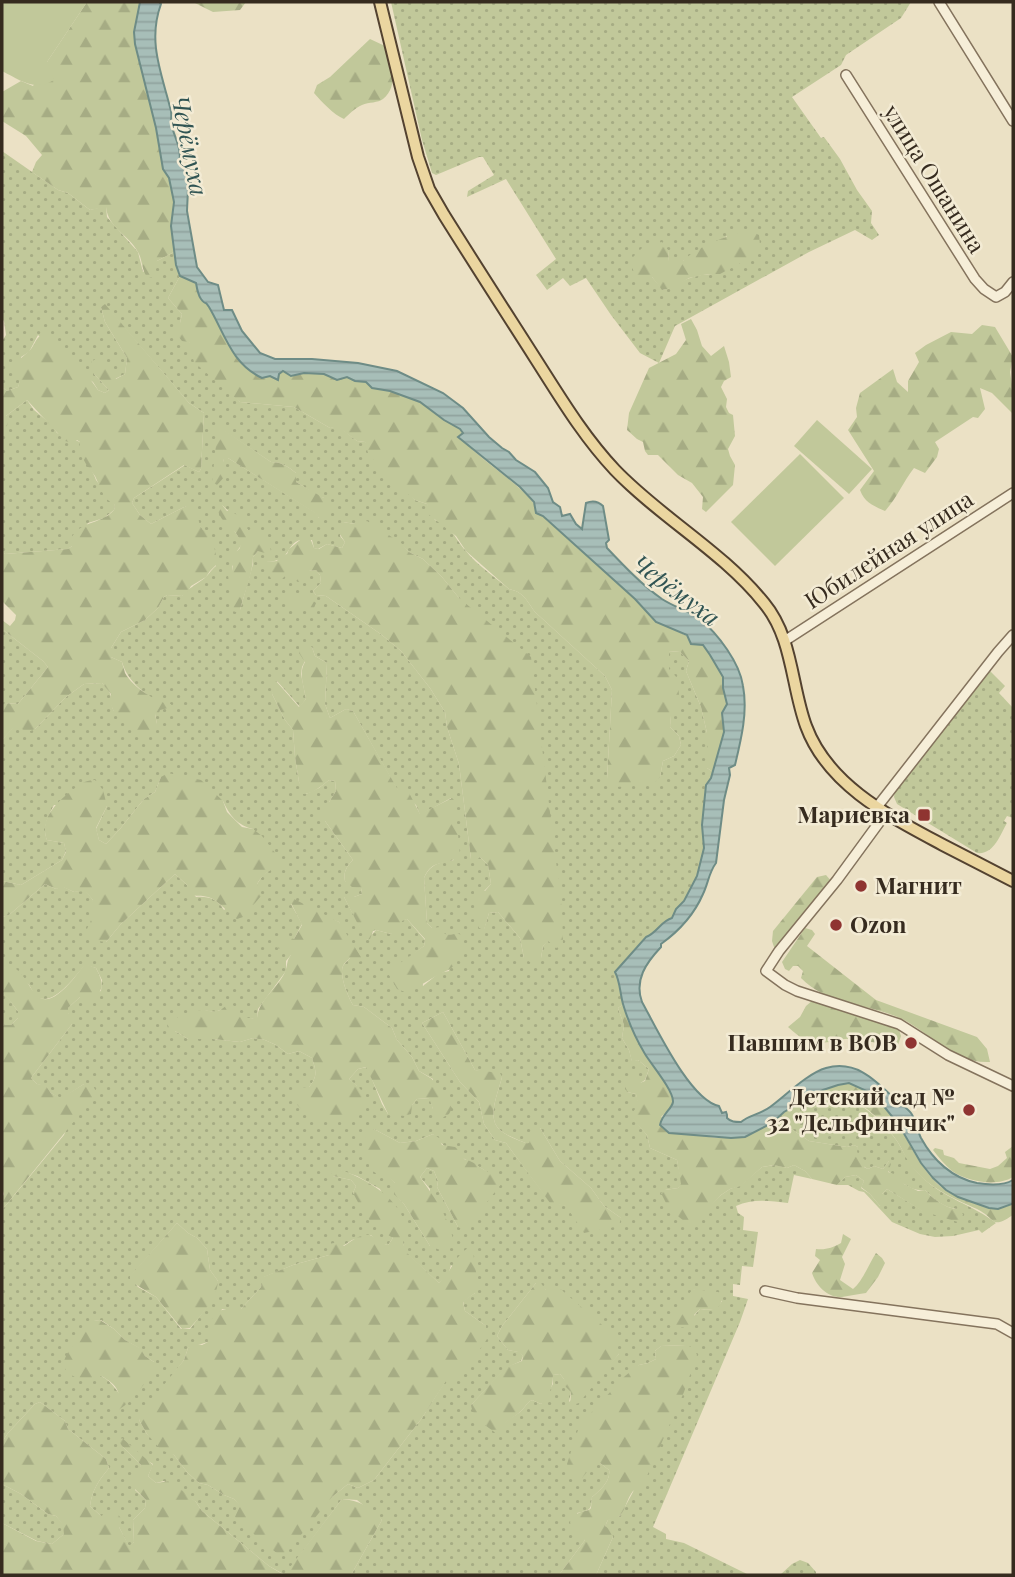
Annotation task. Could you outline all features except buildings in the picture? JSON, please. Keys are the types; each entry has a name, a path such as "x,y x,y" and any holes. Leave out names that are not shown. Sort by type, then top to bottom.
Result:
{"main road":[{"path":"380,2 418,156 429,189 571,415 603,456 637,492 744,579 772,614 786,640 800,705 811,737 822,756 840,777 881,810 1013,881"}],"street":[{"path":"939,2 1013,121"},
{"name":"улица Ошанина","path":"846,75 969,271 984,289 996,297 1005,292 1013,282"},
{"name":"Юбилейная улица","path":"786,640 1013,493"},
{"path":"1013,635 881,810 837,880 766,971 797,991 899,1024 948,1055 1013,1086"},
{"path":"765,1291 797,1298 998,1324 1013,1333"}],"green space":[{"path":"2,2 87,2 47,62 54,80 34,85 2,71"},
{"path":"87,2 140,2 134,32 135,44 156,128 163,169 169,178 174,202 171,226 174,252 157,261 155,277 148,278 138,252 115,226 106,207 90,210 68,193 58,190 32,172 42,155 26,136 2,121 2,92 21,81 33,86"},
{"path":"193,2 246,2 240,10 213,12"},
{"path":"391,2 911,2 901,18 846,55 841,65 792,97 821,138 824,137 840,159 872,211 871,223 879,235 872,240 855,230 809,252 675,326 659,363 640,353 586,278 570,286 563,278 547,290 536,275 556,259 506,179 467,197 468,191 494,175 483,157 436,175 432,173","holes":["727,236 720,274 694,277 663,290 652,277 668,250 669,262 683,261"]},
{"path":"370,39 385,46 393,73 391,87 383,99 359,106 344,119 314,93 317,85 330,77"},
{"path":"2,151 90,210 106,206 107,217 138,252 143,272 174,252 180,276 168,298 182,314 180,323 189,342 240,402 294,407 330,428 338,426 357,441 365,442 415,500 427,504 435,520 449,529 475,561 509,589 522,595 535,612 605,676 612,690 607,779 660,777 663,761 674,756 681,745 679,736 670,727 668,651 680,652 689,661 686,671 701,707 707,733 707,768 713,772 702,834 702,859 689,893 672,918 646,937 615,972 624,1004 618,1008 624,1025 622,1038 632,1061 638,1060 649,1069 645,1080 627,1092 636,1094 639,1105 631,1116 647,1135 650,1148 677,1160 682,1184 678,1188 665,1190 709,1207 721,1195 741,1185 762,1167 775,1165 787,1168 794,1165 812,1179 794,1175 788,1203 755,1201 736,1206 738,1213 744,1217 743,1230 758,1232 753,1267 742,1266 740,1285 733,1284 733,1296 748,1299 653,1527 666,1534 666,1539 684,1543 749,1575 596,1575 613,1537 605,1526 608,1520 620,1516 633,1492 686,1345 661,1346 655,1351 656,1359 639,1365 595,1463 600,1463 609,1470 608,1478 592,1497 589,1509 577,1513 585,1540 559,1575 351,1575 382,1520 357,1500 342,1499 285,1575 269,1566 202,1511 196,1502 164,1481 156,1483 148,1476 153,1464 122,1446 141,1465 135,1490 146,1500 145,1508 133,1520 134,1542 129,1547 119,1527 90,1506 96,1486 109,1468 106,1459 68,1429 65,1421 40,1402 35,1404 2,1442 2,1210 64,1135 84,1084 61,1099 31,1078 72,1024 68,1008 80,997 101,991 102,980 96,968 85,965 57,994 44,999 37,997 20,977 6,967 2,969 2,917 9,915 45,884 56,889 62,886 74,892 85,890 93,900 92,918 106,942 121,924 175,874 196,897 212,899 224,910 270,870 253,829 235,819 223,801 161,777 155,792 144,799 106,844 99,840 96,829 107,806 54,805 45,831 47,840 64,843 66,851 62,860 21,885 2,881 2,740 15,725 35,729 66,697 84,684 102,683 110,693 113,709 118,715 157,724 155,714 160,703 137,686 122,662 111,657 111,648 121,632 145,620 158,608 164,597 182,596 216,566 205,533 186,506 151,524 140,515 132,503 134,498 185,465 199,472 204,413 189,403 105,305 101,307 105,322 127,358 125,374 115,379 94,374 109,390 105,393 98,390 93,382 78,372 38,335 29,352 21,357 18,387 7,391 2,387 2,341 6,335 2,319","holes":["218,427 271,462 287,466 296,473 296,482 324,498 319,518 316,513 224,458 223,462","222,505 248,530 258,551 253,557 240,610 232,569 241,541","343,522 355,524 400,543 409,552 423,559 459,598 548,940 543,946 541,958 524,958 520,938 498,912 489,913 484,929 484,891 491,884 488,865 480,857 471,859 459,764 445,712 430,688 401,651 382,635 326,596 316,595 313,591 321,583 316,570 286,574 279,581 266,562 280,559 300,540 312,540 314,548 318,549 327,544 342,548 345,542 340,536","312,647 315,656 327,663 325,704 330,718 346,709 353,711 398,791 416,805 420,815 451,798 454,860 436,865 424,878 427,923 447,936 449,971 439,973 423,986 415,953 424,946 425,940 407,919 402,920 391,934 376,930 367,940 344,897 362,894 361,888 345,881 346,869 353,860 325,821 329,802 336,791 335,781 329,780 306,794 299,782 293,730 272,694 277,681 300,707 306,699 301,674","291,904 339,922 351,957 344,965 342,975 353,1005 364,1007 392,1028 397,1040 412,1057 419,1071 433,1079 433,1109 430,1098 417,1099 412,1105 388,1114 367,1067 358,1069 349,1079 357,1086 309,1087 315,1076 312,1058 299,1051 288,1054 276,1045 253,1038 240,1042 188,1039 175,1031 202,1010 215,1012 222,1009 247,1019 257,1018 258,1009 286,971 286,961 291,955 294,939 302,924","443,1012 475,1070 502,1077 494,1107 498,1128 530,1145 540,1128 560,1161 591,1188 604,1206 621,1218 550,1202 506,1143 495,1140 484,1124 479,1102 460,1082 422,1023","374,1129 400,1143 416,1141 433,1134 453,1152 490,1174 458,1227 437,1187 434,1171 427,1168 420,1177 430,1189 430,1246 395,1194 395,1183 389,1176","336,1169 357,1176 380,1189 403,1242 404,1251 439,1283 448,1276 451,1265 475,1293 463,1301 465,1311 486,1326 422,1418 374,1480 358,1488 348,1484 332,1497 241,1506 234,1499 199,1483 174,1455 147,1434 139,1420 184,1360 188,1348 208,1342 222,1309 241,1309 261,1287 264,1277 329,1255 352,1240 371,1235 378,1243 388,1245 393,1238 353,1193 356,1186 351,1180 333,1176","177,1223 207,1249 210,1270 218,1281 206,1308 190,1329 181,1329 156,1297 138,1287 130,1277","536,1283 619,1354 569,1402 571,1392 564,1379 560,1374 553,1375 553,1384 541,1404 532,1400 503,1425 471,1405 506,1368 521,1361 523,1356 519,1352 508,1350 497,1336","693,1289 722,1301 710,1310 700,1309 694,1316","101,1320 154,1362 133,1397 127,1402 101,1376 94,1321"]},
{"path":"748,230 759,235 760,245 752,257 720,274 689,278 672,288 662,290 652,277 642,283 634,273 630,260 642,248 662,242 668,250 669,261 683,261 704,246"},
{"path":"180,276 196,283 200,297 208,305 233,352 279,374 283,371 296,375 324,374 337,380 347,377 366,382 372,388 390,391 420,402 460,429 463,433 459,437 520,488 543,516 656,621 703,645 723,677 727,704 722,713 724,731 713,772 707,768 707,733 701,707 686,671 689,661 680,652 669,651 669,669 678,679 680,713 671,716 670,727 679,736 681,745 674,756 663,761 660,777 653,785 613,787 607,779 612,690 605,676 535,612 522,595 509,589 466,551 456,536 428,514 427,504 415,500 386,476 368,453 365,442 357,441 338,427 330,428 294,407 240,402 194,362 189,342 182,341 173,330 180,323 182,314 168,298"},
{"path":"105,304 189,403 204,413 199,472 184,465 134,498 132,503 140,515 151,524 186,506 192,509 202,529 211,534 218,563 206,577 191,586 187,593 164,597 158,608 145,620 121,632 111,648 111,657 122,662 125,673 133,683 152,697 171,704 172,707 155,714 157,724 147,734 140,735 133,731 114,712 111,694 102,683 84,684 66,697 35,729 28,732 15,726 2,740 2,706 5,703 18,704 48,667 2,629 2,620 10,626 16,615 2,601 2,552 5,554 68,549 72,546 71,538 79,529 107,516 114,510 115,505 105,498 86,464 79,451 80,442 65,441 27,400 6,416 7,426 3,427 2,387 7,391 18,387 20,380 10,368 30,350 39,336 46,332 77,362 79,372 85,372 98,390 105,393 109,390 94,374 91,362 97,358 108,365 116,379 125,374 127,358 105,322 101,307"},
{"path":"691,319 702,346 711,356 724,346 731,377 724,381 721,387 727,399 726,407 733,415 735,436 728,449 735,465 733,485 706,512 702,509 703,497 692,483 678,475 658,455 648,455 643,442 627,430 629,413 649,368 676,354 686,340 681,324"},
{"path":"982,325 995,327 1013,357 1010,372 1013,414 992,393 980,388 985,409 978,418 973,417 935,442 939,449 937,457 925,473 914,468 885,511 873,505 864,498 860,490 874,471 848,430 857,417 856,408 860,393 893,369 897,382 908,392 908,381 919,362 915,353 951,332 972,334"},
{"path":"27,400 57,433 80,442 82,453 96,480 115,505 114,510 104,518 88,523 68,549 5,554 2,552 2,425 3,427 6,416"},
{"path":"817,420 872,469 849,494 794,446"},
{"path":"218,426 271,462 284,465 296,473 296,482 329,501 327,514 319,518 228,458 223,462 228,471 226,475 217,485 212,482"},
{"path":"800,454 844,498 775,566 731,522"},
{"path":"217,505 222,505 227,511 243,519 248,530 258,529 269,543 271,551 268,554 258,551 253,557 240,610 236,612 233,611 228,575 233,566 228,561 227,553 237,551 240,541 221,518"},
{"path":"367,521 423,559 459,598 531,657 562,910 563,945 556,948 548,941 543,946 541,958 533,964 524,958 520,938 498,912 489,913 484,930 479,928 475,915 474,890 478,888 485,891 491,884 488,865 480,857 475,861 471,859 459,764 445,712 430,688 401,651 382,635 326,596 316,595 313,591 321,583 316,570 309,571 305,580 298,582 286,575 279,582 274,582 263,564 277,561 280,556 287,554 303,535 310,539 314,548 319,549 327,544 342,548 345,542 337,530 343,522 355,524"},
{"path":"288,593 306,596 316,603 314,608 296,610 284,602 283,597"},
{"path":"2,629 48,667 18,704 6,703 2,706"},
{"path":"305,642 312,647 315,656 327,663 325,704 330,718 346,709 353,711 398,790 407,789 420,814 452,798 455,801 460,856 431,867 424,878 427,923 432,928 440,927 447,934 458,933 463,937 461,952 450,969 405,992 397,989 389,975 393,968 424,946 425,939 407,919 402,921 400,930 391,934 376,930 370,939 366,940 344,897 348,893 354,897 362,894 361,888 352,887 345,881 346,869 353,860 325,821 320,808 329,802 336,791 335,781 329,780 303,794 295,757 293,730 272,694 273,683 276,681 299,707 306,699 302,675 305,662 299,653 299,645"},
{"path":"989,670 1005,686 999,693 1013,708 1013,818 1007,816 1004,821 1007,823 992,848 977,853 897,804 894,797 895,790"},
{"path":"168,773 201,780 223,801 227,812 242,827 253,829 262,836 279,858 280,866 267,873 257,884 261,896 243,917 237,919 211,898 190,894 187,885 175,874 121,924 106,942 97,941 87,929 92,918 88,911 93,900 85,891 74,892 63,887 56,889 45,884 9,915 2,917 2,881 21,885 62,860 66,852 64,843 47,840 45,826 54,807 65,796 82,783 95,780 103,790 107,806 96,828 99,840 106,844 144,799 155,792 161,777"},
{"path":"826,875 832,882 779,949 774,947 773,931 817,877"},
{"path":"294,899 339,922 362,961 357,962 350,958 342,970 353,1005 364,1007 392,1028 397,1040 412,1057 419,1071 432,1079 452,1108 449,1114 440,1119 429,1098 417,1099 412,1105 411,1114 388,1114 366,1067 358,1069 349,1079 364,1095 361,1111 343,1120 314,1118 292,1099 292,1092 296,1088 309,1087 314,1080 312,1058 299,1051 288,1054 265,1040 253,1038 240,1042 188,1039 168,1030 167,1025 184,1014 200,1010 216,1011 230,1005 243,1016 257,1018 261,1005 285,972 291,955 291,952 277,948 275,941 282,936 294,939 302,925 291,903"},
{"path":"805,928 815,934 807,946 876,1000 977,1037 987,1049 990,1062 976,1061 951,1052 895,1016 822,993 801,978 803,971 798,966 793,966 789,971 785,969 782,962"},
{"path":"85,964 96,968 102,986 99,993 93,1002 80,997 68,1008 68,1013 73,1018 72,1024 31,1078 61,1098 84,1084 92,1084 97,1093 2,1210 2,1023 11,1025 18,1018 18,1011 2,992 2,969 6,966 16,969 38,997 50,999 62,991"},
{"path":"2,992 18,1011 18,1018 11,1025 2,1023"},
{"path":"813,1000 887,1023 899,1030 901,1036 897,1048 858,1040 821,1043 804,1039 788,1027"},
{"path":"624,1004 642,1050 672,1094 672,1104 661,1117 707,1137 736,1137 772,1123 793,1130 809,1141 847,1147 854,1145 866,1161 864,1167 883,1169 889,1161 891,1164 888,1172 897,1175 904,1184 918,1191 925,1190 940,1203 961,1212 961,1223 922,1211 887,1189 882,1194 884,1204 880,1206 861,1187 864,1181 856,1175 845,1177 837,1185 812,1179 794,1165 787,1168 774,1165 762,1167 741,1186 721,1195 710,1207 710,1213 689,1225 669,1209 661,1193 678,1188 681,1184 677,1160 650,1148 647,1135 630,1116 638,1105 636,1094 627,1092 624,1084 626,1079 633,1076 640,1083 645,1081 649,1069 638,1060 632,1062 622,1038 624,1025 618,1008"},
{"path":"443,1012 475,1070 500,1073 502,1077 494,1107 498,1128 529,1144 533,1129 540,1128 560,1161 591,1188 604,1206 621,1218 619,1226 584,1233 566,1206 550,1203 506,1143 495,1140 484,1124 479,1102 460,1082 422,1023"},
{"path":"849,1083 868,1092 883,1106 928,1173 941,1187 958,1197 970,1200 1006,1207 1013,1203 1013,1215 1000,1222 994,1221 924,1179 910,1164 890,1132 871,1112 850,1100 823,1090"},
{"path":"823,1090 848,1099 867,1110 897,1141 922,1177 996,1223 982,1233 979,1230 935,1237 920,1234 892,1222 864,1192 848,1185 837,1185 845,1177 856,1175 864,1181 861,1188 880,1206 882,1194 887,1189 923,1211 957,1209 940,1203 925,1190 905,1185 888,1171 889,1161 883,1169 874,1166 868,1169 863,1166 856,1151 858,1147 854,1145 847,1147 809,1141 793,1130 773,1123 784,1112"},
{"path":"374,1129 400,1143 416,1141 433,1134 439,1138 442,1145 455,1147 463,1154 464,1159 496,1174 502,1183 465,1230 458,1227 437,1187 434,1171 427,1168 420,1177 448,1224 453,1240 448,1247 440,1250 430,1246 404,1204 394,1194 395,1183 389,1177 382,1177 371,1170 362,1146 367,1134"},
{"path":"1013,1146 1013,1177 999,1182 974,1180 959,1175 933,1150 943,1150 944,1155 959,1163 990,1169 1007,1158 1005,1152"},
{"path":"336,1168 371,1184 390,1200 404,1220 408,1233 403,1242 405,1251 439,1283 463,1252 468,1248 473,1252 478,1285 475,1293 463,1302 465,1311 486,1326 487,1339 458,1380 446,1381 422,1418 374,1480 358,1488 348,1484 332,1497 281,1556 235,1517 240,1506 234,1499 199,1483 174,1455 161,1450 139,1420 141,1413 184,1360 188,1348 194,1344 202,1345 208,1342 209,1328 215,1315 224,1309 241,1309 261,1287 263,1277 329,1255 329,1245 333,1243 344,1246 354,1239 369,1235 388,1245 393,1238 378,1229 365,1214 353,1193 356,1186 351,1180 333,1176 330,1172"},
{"path":"177,1223 207,1249 210,1270 218,1281 215,1294 203,1312 190,1328 182,1329 156,1297 130,1281 130,1276"},
{"path":"843,1234 851,1239 842,1257 845,1264 840,1280 853,1289 876,1253 885,1263 866,1293 832,1296 820,1287 812,1273 820,1260 815,1256 816,1249 841,1243"},
{"path":"540,1282 546,1290 557,1286 616,1337 619,1354 579,1403 570,1406 571,1392 565,1386 564,1379 560,1374 553,1375 550,1391 541,1404 530,1401 506,1423 501,1433 497,1434 477,1418 471,1405 506,1367 522,1361 523,1356 508,1350 497,1336 536,1283"},
{"path":"693,1289 722,1294 720,1304 716,1309 700,1309 694,1315 699,1322 690,1328 676,1327 668,1318"},
{"path":"100,1320 140,1348 145,1356 154,1362 156,1368 131,1400 113,1412 109,1408 119,1396 113,1384 101,1376 88,1380 78,1379 68,1373 64,1366 66,1355 75,1342 94,1321"},
{"path":"686,1345 694,1348 697,1355 684,1392 643,1485 633,1491 621,1514 608,1520 605,1526 612,1531 613,1537 596,1575 559,1575 585,1540 573,1530 571,1519 591,1508 592,1497 604,1485 609,1474 609,1470 600,1463 595,1463 582,1478 571,1474 567,1464 578,1430 625,1376 639,1365 656,1359 655,1351 661,1346"},
{"path":"40,1402 65,1421 68,1429 106,1459 109,1468 96,1485 90,1506 101,1516 110,1511 118,1514 122,1520 119,1527 129,1546 134,1542 133,1520 145,1508 146,1500 131,1485 141,1465 122,1446 119,1441 122,1438 153,1465 148,1476 156,1483 171,1481 196,1502 202,1511 269,1566 284,1575 2,1575 2,1523 36,1541 52,1544 64,1534 63,1525 56,1516 48,1514 2,1484 2,1442 35,1404"},
{"path":"2,1484 48,1514 56,1516 64,1525 64,1534 52,1544 37,1541 2,1523"},
{"path":"342,1499 364,1505 382,1520 351,1575 284,1575"},
{"path":"800,1560 808,1563 816,1575 780,1575 792,1564"}],"water":[{"path":"140,2 161,4 155,32 157,58 171,111 171,125 179,149 179,164 187,170 187,211 197,267 208,282 218,285 224,310 232,310 242,331 260,353 275,359 358,363 397,371 443,393 463,408 489,437 535,472 548,488 553,502 560,507 562,516 570,514 582,529 586,503 595,502 603,506 609,540 606,543 607,548 655,594 707,625 738,668 743,686 744,716 735,765 729,768 716,863 691,916 661,944 643,972 639,986 642,1002 686,1077 708,1101 719,1106 722,1113 726,1112 727,1118 741,1122 766,1109 819,1071 837,1066 858,1070 875,1081 910,1112 926,1146 937,1161 951,1172 968,1181 982,1184 1000,1184 1013,1180 1012,1204 998,1209 989,1208 946,1190 921,1163 899,1125 878,1099 849,1083 823,1090 745,1137 669,1133 660,1125 672,1105 672,1097 632,1030 615,972 646,937 672,918 697,876 704,848 702,825 706,785 711,778 724,732 722,713 727,704 723,677 703,645 691,644 687,635 656,622 635,599 543,516 536,513 534,502 520,487 458,437 463,433 460,429 420,402 390,391 372,388 366,382 347,377 337,380 324,374 304,373 291,376 283,371 278,380 270,376 262,378 251,372 236,356 209,307 200,297 196,283 180,276 176,265 171,226 174,202 169,178 163,169 156,128 135,44 134,32"}],"place":[{"name":"Мариевка","path":"924,815"},
{"name":"Магнит","path":"861,886"},
{"name":"Ozon","path":"836,925"},
{"name":"Павшим в ВОВ","path":"911,1043"},
{"name":"Детский сад № 32 \"Дельфинчик\"","path":"969,1110"}],"water label":[{"name":"Черёмуха","path":"189,146"},
{"name":"Черёмуха","path":"676,591"}]}
